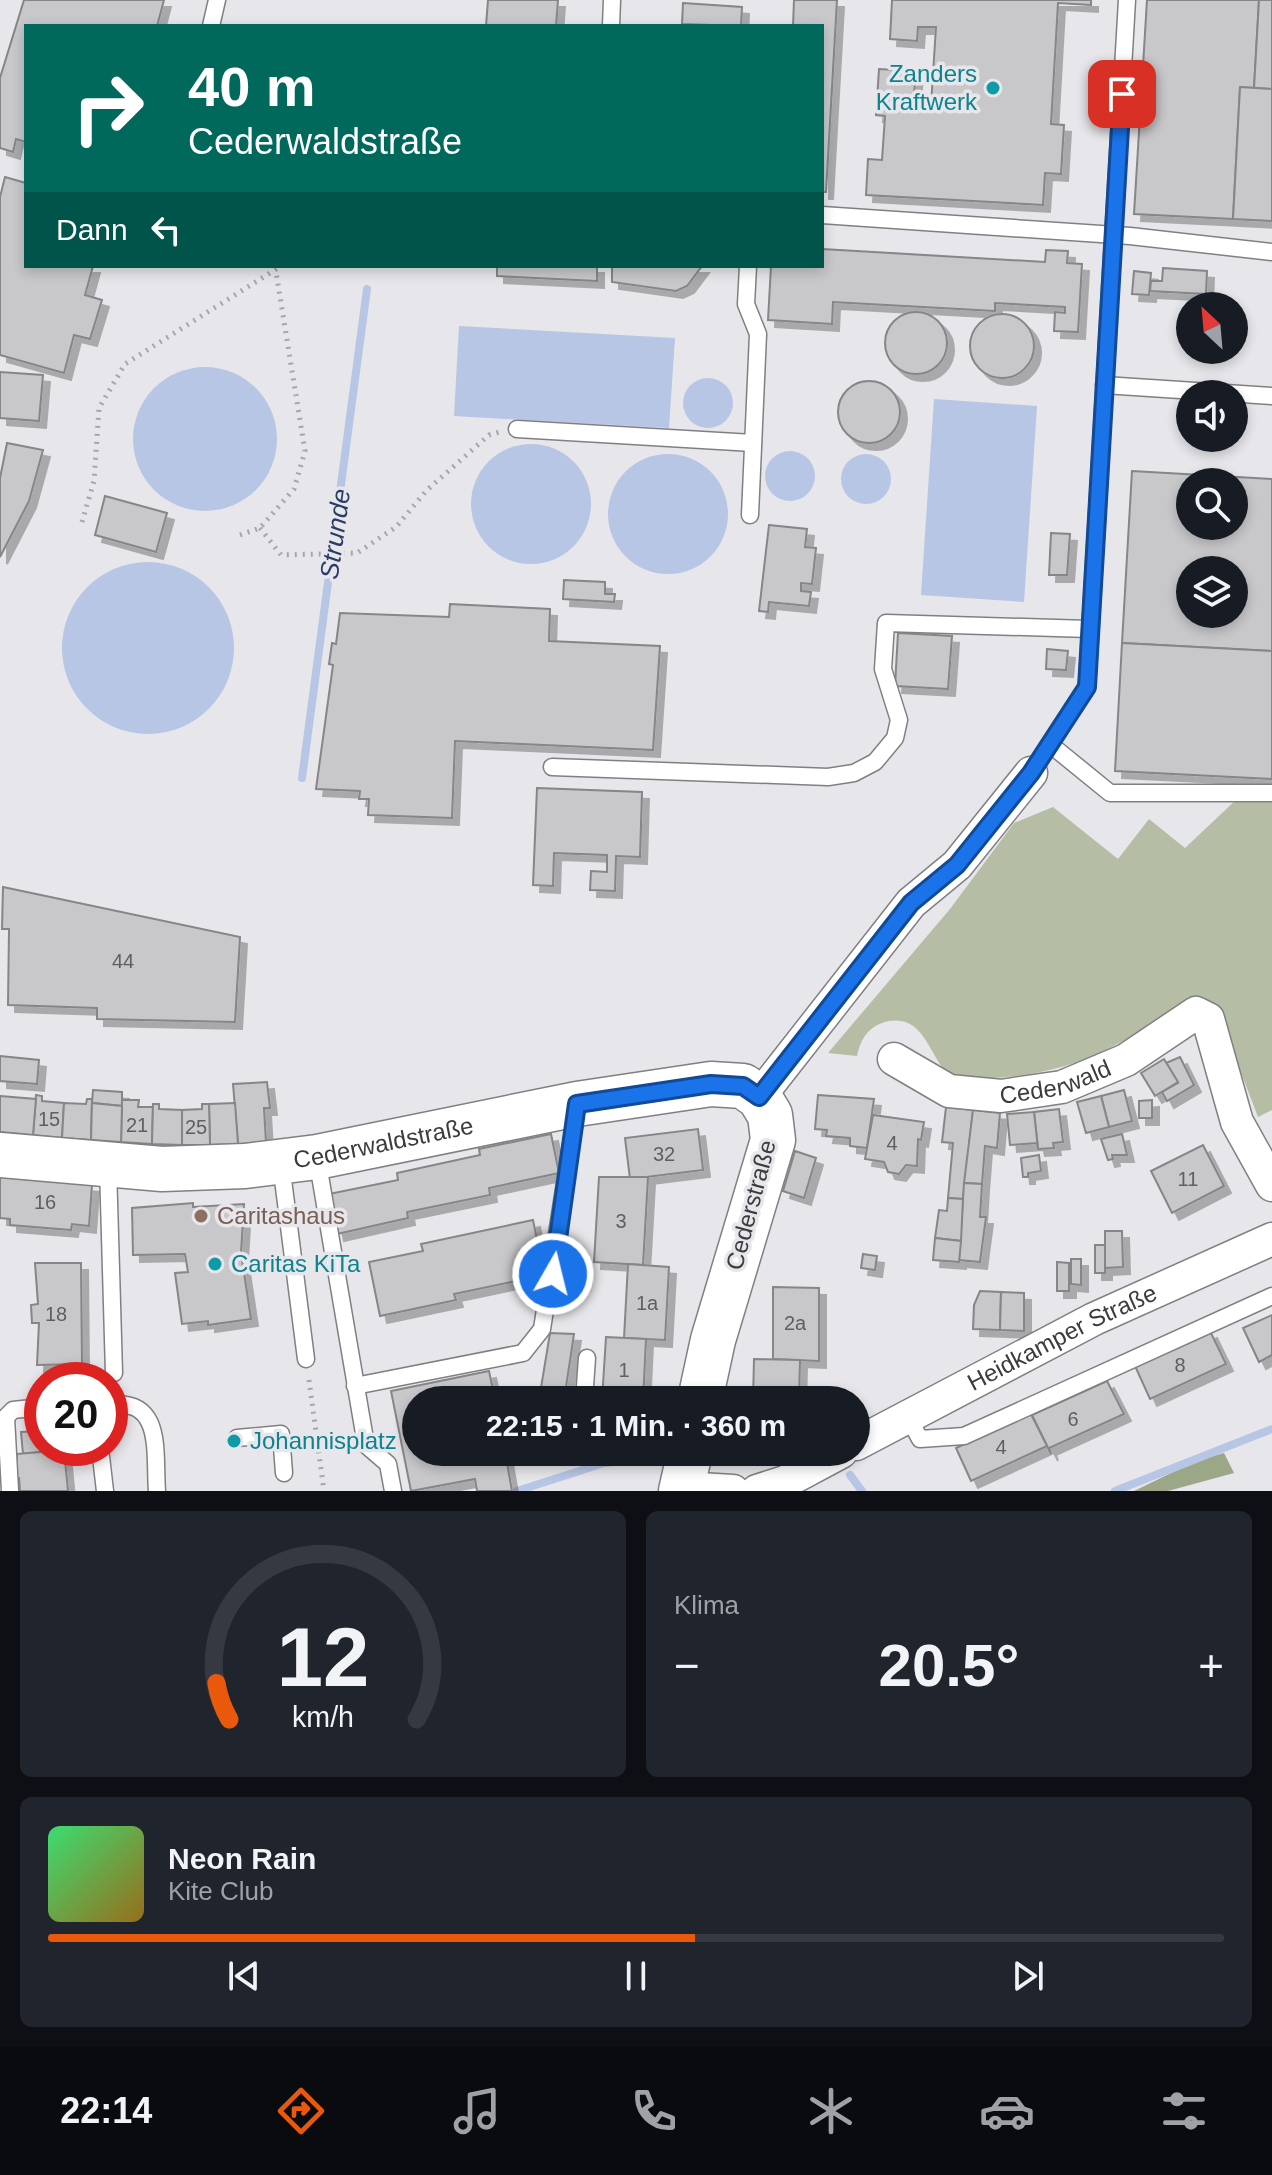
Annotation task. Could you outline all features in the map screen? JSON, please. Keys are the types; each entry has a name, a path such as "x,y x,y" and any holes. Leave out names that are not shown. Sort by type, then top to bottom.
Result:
{"street":[{"path":"759,1097 911,903 957,865 1031,773"},
{"name":"Cederwald","path":"894,1059 949,1091 1001,1096 1062,1087 1126,1060 1196,1013 1208,1019 1237,1122 1272,1185"},
{"name":"Cederwaldstraße","path":"0,1155 162,1169 299,1159 577,1104 711,1084 743,1086 759,1097"},
{"name":"Cederstraße","path":"703,1386 713,1340 773,1140 770,1115 759,1097"},
{"name":"Heidkamper Straße","path":"870,1437 1094,1319 1272,1239"},
{"path":"757,1491 785,1482 815,1466"},
{"path":"684,1477 733,1491"}],"lane":[{"path":"211,24 217,0"},
{"path":"611,24 612,0"},
{"path":"1031,773 1087,687 1127,0"},
{"path":"824,215 1114,236 1272,252"},
{"path":"748,268 746,304 758,334 750,515"},
{"path":"1104,385 1272,396"},
{"path":"517,429 753,443"},
{"path":"552,767 828,777 854,773 890,749 899,720 883,669 886,623 1089,629"},
{"path":"1051,745 1110,793 1272,793"},
{"path":"355,1386 523,1353 533,1341 542,1329 553,1274 577,1104"},
{"path":"299,1159 306,1359"},
{"path":"299,1159 355,1386 366,1445 388,1464 393,1491"},
{"path":"108,1165 114,1362"},
{"path":"908,1417 920,1439 964,1436 1272,1296"},
{"path":"585,1386 587,1358"},
{"path":"128,1405 144,1411 151,1421 157,1491"},
{"path":"10,1491 6,1417 13,1410 24,1409"},
{"path":"237,1438 281,1434 284,1473"},
{"path":"102,1466 105,1491"}],"path":[{"path":"82,522 94,481 99,408 125,364 279,268"},
{"path":"240,535 260,528 294,489 305,451 276,272"},
{"path":"260,528 281,555 350,555 396,527 427,490 489,435 517,429"},
{"path":"306,1359 324,1491"}],"green space":[{"path":"1238,798 1272,799 1272,1110 1258,1117 1216,1007 1204,997 1190,997 1106,1050 1080,1061 1023,1075 953,1079 917,1030 908,1023 897,1021 872,1028 862,1040 857,1056 828,1053 950,909 1014,823 1053,807 1118,859 1149,819 1185,848"},
{"path":"1224,1453 1234,1473 1168,1491 1134,1491 1196,1461"}],"water":[{"path":"459,326 675,338 669,428 454,416"},
{"path":"205,367 233,372 256,388 272,411 277,439 272,467 256,490 233,506 205,511 177,506 154,490 138,467 133,439 138,411 154,388 177,372"},
{"path":"708,378 726,385 733,403 726,421 708,428 690,421 683,403 690,385"},
{"path":"934,399 1037,406 1024,602 921,595"},
{"path":"531,444 554,449 573,462 586,481 591,504 586,527 573,546 554,559 531,564 508,559 489,546 476,527 471,504 476,481 489,462 508,449"},
{"path":"790,451 808,458 815,476 808,494 790,501 772,494 765,476 772,458"},
{"path":"668,454 691,458 711,471 724,491 728,514 724,537 711,557 691,570 668,574 645,570 625,557 612,537 608,514 612,491 625,471 645,458"},
{"path":"866,454 884,461 891,479 884,497 866,504 848,497 841,479 848,461"},
{"path":"148,562 181,568 209,587 228,615 234,648 228,681 209,709 181,728 148,734 115,728 87,709 68,681 62,648 68,615 87,587 115,568"}],"building":[{"path":"24,0 164,0 158,24 24,24 24,141 16,139 13,152 0,148 0,78"},
{"path":"488,0 558,0 556,24 486,24"},
{"path":"794,0 837,0 826,192 824,24 793,24"},
{"name":"Zanders Kraftwerk","path":"892,0 1091,0 1091,5 1058,3 1051,124 1064,125 1061,174 1045,173 1043,205 866,195 868,159 882,160 885,116 876,115 879,69 916,71 913,104 931,105 936,27 918,27 917,41 890,39"},
{"path":"1147,0 1259,0 1254,88 1240,87 1233,219 1134,214"},
{"path":"1259,0 1272,0 1272,89 1254,88"},
{"path":"683,3 742,7 741,24 682,24"},
{"path":"1240,87 1272,89 1272,221 1233,219"},
{"path":"5,177 24,182 24,268 92,268 85,295 102,300 90,339 74,335 64,373 0,355 0,197"},
{"path":"824,249 1045,262 1046,250 1068,251 1067,263 1082,264 1078,332 1054,331 1055,312 1065,313 1065,307 995,303 995,311 833,302 832,324 768,320 771,268 824,268"},
{"path":"497,268 597,268 597,281 497,276"},
{"path":"612,268 700,268 687,286 676,291 612,282"},
{"path":"1163,268 1207,271 1206,292 1150,291 1151,281 1162,281"},
{"path":"1134,271 1151,273 1149,295 1132,294"},
{"path":"916,312 928,314 938,321 945,331 945,355 938,365 928,372 916,374 904,372 894,365 887,355 885,343 887,331 894,321 904,314"},
{"path":"1002,314 1014,316 1025,323 1032,334 1032,358 1025,369 1014,376 1002,378 990,376 979,369 972,358 970,346 972,334 979,323 990,316"},
{"path":"0,372 43,375 39,421 0,418"},
{"path":"869,381 881,383 891,390 898,400 898,424 891,434 881,441 869,443 857,441 847,434 840,424 838,412 840,400 847,390 857,383"},
{"path":"7,443 43,450 29,501 0,557 0,478"},
{"path":"1132,471 1176,474 1176,540 1248,540 1248,478 1272,479 1272,651 1122,643"},
{"path":"105,496 167,513 156,552 95,535"},
{"path":"769,525 807,529 805,547 816,548 812,584 801,583 801,591 811,592 809,606 769,602 768,612 759,611"},
{"path":"1051,533 1070,534 1067,575 1049,575"},
{"path":"564,580 605,582 605,594 615,594 614,602 563,599"},
{"path":"450,604 550,609 549,641 660,646 653,750 455,741 452,818 368,815 369,799 359,799 360,791 316,789 333,665 329,664 332,643 336,644 340,613 449,617"},
{"path":"898,633 952,636 948,689 895,686"},
{"path":"1122,643 1272,651 1272,779 1115,771"},
{"path":"1047,649 1068,651 1066,670 1046,669"},
{"path":"537,788 642,792 640,857 616,856 615,891 590,890 591,871 607,872 607,855 554,853 553,886 533,885"},
{"path":"3,887 240,937 235,1022 97,1019 97,1008 8,1005 9,929 2,929"},
{"path":"0,1056 39,1060 37,1084 0,1081"},
{"path":"1180,1057 1194,1085 1167,1101 1162,1092 1178,1083 1166,1063"},
{"path":"1164,1059 1178,1082 1155,1096 1141,1073"},
{"path":"267,1082 270,1108 264,1108 266,1143 238,1144 233,1084"},
{"path":"93,1090 122,1092 122,1106 92,1103"},
{"path":"1124,1090 1132,1121 1109,1127 1101,1096"},
{"path":"36,1095 42,1096 42,1101 64,1103 62,1138 33,1135"},
{"path":"818,1095 874,1099 867,1148 850,1146 850,1138 826,1136 827,1130 815,1129"},
{"path":"0,1096 36,1099 33,1135 0,1132"},
{"path":"1101,1096 1109,1127 1086,1133 1077,1102"},
{"path":"87,1099 92,1099 91,1140 62,1138 64,1103 86,1104"},
{"path":"122,1100 139,1100 138,1107 153,1107 152,1144 121,1142"},
{"path":"1152,1100 1152,1118 1139,1118 1139,1101"},
{"path":"92,1103 122,1106 121,1142 91,1140"},
{"path":"235,1103 238,1144 210,1145 209,1104"},
{"path":"153,1104 159,1104 159,1109 182,1110 182,1145 152,1144"},
{"path":"202,1104 209,1104 210,1145 182,1145 182,1110 202,1109"},
{"path":"946,1107 973,1110 963,1199 948,1198 953,1143 942,1142"},
{"path":"1059,1109 1063,1142 1053,1143 1054,1148 1038,1149 1034,1112"},
{"path":"973,1110 1000,1113 997,1148 985,1146 982,1184 964,1183"},
{"path":"1034,1112 1038,1149 1037,1143 1010,1145 1007,1114"},
{"path":"873,1115 924,1122 921,1140 918,1139 917,1166 906,1165 899,1174 888,1172 884,1162 865,1159"},
{"path":"698,1129 703,1170 630,1179 625,1138"},
{"path":"551,1134 559,1173 489,1188 490,1195 407,1212 408,1218 337,1234 329,1194 398,1180 397,1173 480,1155 479,1149"},
{"path":"1122,1134 1127,1155 1112,1155 1113,1159 1108,1160 1101,1139"},
{"path":"1203,1145 1224,1186 1172,1213 1151,1171"},
{"path":"795,1151 816,1158 804,1198 783,1191"},
{"path":"1039,1155 1041,1171 1023,1177 1021,1158"},
{"path":"0,1177 92,1185 89,1226 72,1224 71,1230 10,1225 10,1219 0,1218"},
{"path":"599,1177 648,1177 643,1265 594,1262"},
{"path":"964,1183 982,1184 980,1217 986,1217 980,1262 959,1260"},
{"path":"948,1198 963,1199 961,1241 935,1238 939,1210 947,1211"},
{"name":"Caritas KiTa","path":"193,1203 193,1207 244,1204 241,1253 251,1319 208,1325 208,1321 182,1324 175,1273 188,1272 185,1254 133,1255 132,1208"},
{"path":"533,1220 544,1275 454,1294 456,1300 380,1316 369,1262 423,1251 421,1244"},
{"path":"1105,1231 1122,1231 1123,1267 1105,1268"},
{"path":"935,1238 961,1241 959,1262 933,1260"},
{"path":"1095,1245 1105,1245 1105,1273 1095,1273"},
{"path":"863,1254 877,1256 875,1270 861,1268"},
{"path":"1071,1259 1081,1259 1081,1285 1071,1284"},
{"path":"1057,1262 1069,1263 1069,1291 1057,1291"},
{"path":"35,1263 81,1263 82,1362 37,1362 39,1323 32,1323 31,1305 38,1304"},
{"path":"628,1264 669,1267 665,1340 624,1338"},
{"path":"773,1287 819,1288 819,1361 773,1359"},
{"path":"980,1291 1001,1292 1000,1330 973,1329 974,1305"},
{"path":"1001,1292 1024,1293 1024,1331 1000,1330"},
{"path":"1272,1315 1272,1355 1259,1362 1243,1328"},
{"path":"1210,1331 1226,1364 1150,1399 1135,1366"},
{"path":"550,1333 574,1334 566,1386 541,1386"},
{"path":"606,1337 646,1339 644,1386 603,1386"},
{"path":"754,1359 800,1360 799,1386 753,1386"},
{"path":"489,1371 492,1386 416,1386"},
{"path":"1107,1381 1124,1414 1049,1448 1051,1454 1032,1415"},
{"path":"402,1389 402,1446 391,1391"},
{"path":"1031,1414 1047,1446 971,1481 956,1448"},
{"path":"21,1432 24,1432 24,1454 23,1454"},
{"path":"24,1453 24,1466 66,1466 68,1491 20,1491 19,1478 15,1478 17,1454"},
{"path":"406,1466 508,1466 512,1491 477,1491 475,1479 411,1491"}],"waterway":[{"name":"Strunde","path":"302,778 367,289"},
{"path":"1115,1491 1272,1429"},
{"path":"517,1491 595,1466"},
{"path":"850,1475 862,1491"}],"place":[{"name":"Zanders Kraftwerk","path":"993,88"},
{"name":"Caritashaus","path":"201,1216"},
{"name":"Caritas KiTa","path":"215,1264"},
{"name":"Johannisplatz","path":"234,1441"}],"route":[{"path":"553,1274 577,1104 711,1084 743,1086 759,1097 911,903 957,865 1031,773 1087,687 1122,94"}]}
